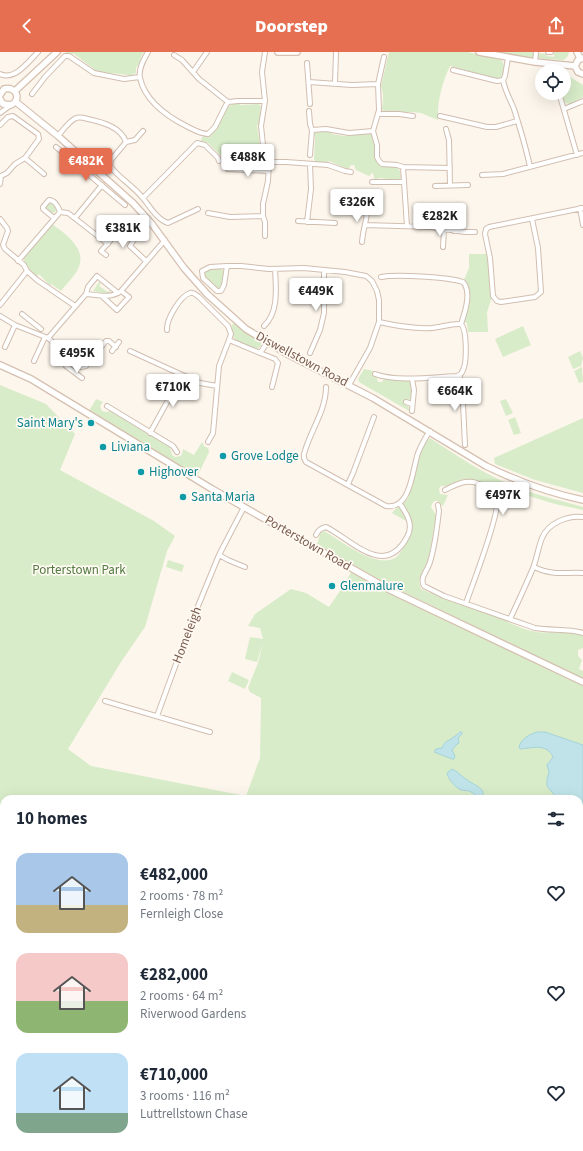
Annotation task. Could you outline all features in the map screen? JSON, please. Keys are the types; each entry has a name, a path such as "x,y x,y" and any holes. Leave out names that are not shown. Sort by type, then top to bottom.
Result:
{"street":[{"path":"0,74 8,76 16,73 38,52"},
{"path":"15,91 56,52"},
{"path":"148,52 142,62 140,77 148,94 160,109 169,117 202,133 208,134 213,131 228,102"},
{"path":"193,72 207,52"},
{"path":"265,52 262,72 265,101 261,131 264,154 269,162 268,182 262,204 265,222 265,236"},
{"path":"278,52 297,52"},
{"path":"335,84 336,52"},
{"path":"479,52 535,62 575,66"},
{"path":"535,62 536,52"},
{"path":"576,52 582,58 576,61 575,66 578,72 583,74"},
{"path":"174,55 182,60 200,80 228,102 265,101"},
{"path":"32,94 45,77 65,56 69,56 94,74 124,79 140,77"},
{"path":"384,57 378,84 380,100 374,131 378,145 378,161 382,164 403,167 450,168"},
{"path":"508,58 503,80 505,90 517,121 530,167"},
{"path":"307,63 310,104"},
{"path":"453,70 497,81 503,80"},
{"path":"309,82 350,85 378,84"},
{"path":"1,92 7,88 15,91"},
{"path":"0,113 13,104 17,96 15,91"},
{"name":"Diswellstown Road","path":"0,99 3,104 13,104 58,136 133,202 144,213 165,240 184,268 207,294 236,321 267,342 349,385 430,431 475,460 506,475 547,491 583,500"},
{"path":"561,100 577,155"},
{"path":"564,109 583,100"},
{"path":"310,111 310,124 312,130 310,155"},
{"path":"378,114 413,116"},
{"path":"0,125 8,116 13,116 38,134 39,139 24,158 15,164 7,173 0,175 0,184"},
{"path":"440,116 484,126 496,126 517,121"},
{"path":"58,136 71,121 79,117 109,125 122,135 126,142"},
{"path":"312,130 326,129 349,133 374,131"},
{"path":"446,129 449,140 450,185"},
{"path":"143,131 135,140 126,142 111,160 110,165 112,169 143,198 160,218 166,222 170,222 198,209"},
{"path":"143,198 197,143 201,143 205,146 218,158 219,161"},
{"path":"56,147 125,205"},
{"path":"482,175 503,174 583,153"},
{"path":"24,158 44,174"},
{"path":"269,162 330,165 351,172"},
{"path":"308,222 311,189 310,164"},
{"path":"403,167 407,226"},
{"path":"228,169 268,171"},
{"path":"372,182 404,182"},
{"path":"75,218 102,185"},
{"path":"435,186 468,185"},
{"path":"54,218 43,210 43,207 49,200 52,200 57,205 60,212"},
{"path":"362,242 363,232 367,220 368,207"},
{"path":"532,219 538,248 541,292 539,296 535,297 501,302 497,301 494,298 485,230 489,227 581,208 583,225"},
{"path":"18,261 60,212 66,212 109,243 101,251 106,255"},
{"path":"208,213 230,217 263,216"},
{"path":"453,213 454,231"},
{"path":"0,219 8,231 2,245 5,249 24,265 27,271 37,280 75,306"},
{"path":"298,222 335,224"},
{"path":"365,225 407,226 475,232"},
{"path":"443,248 444,229"},
{"path":"139,232 130,246 146,261"},
{"path":"86,294 103,297 120,292 165,240"},
{"path":"227,266 223,287 221,291 216,291 203,278 202,271 210,267 227,266 241,266 275,269 302,268 358,274 366,276 372,281 377,291 379,300 379,322 370,348 349,385"},
{"path":"264,326 269,321 274,306 276,293 275,269"},
{"path":"0,306 27,271"},
{"path":"310,353 320,330 324,313 324,271"},
{"path":"34,361 46,338 86,294 88,287 97,276 129,297 117,310 103,297"},
{"path":"381,277 415,276 462,282 466,288 465,310 461,324 464,329 465,342 464,367 460,376 462,384 465,445"},
{"path":"167,330 171,313 185,297 190,293 194,293 228,326 231,332 220,362 213,433 208,442"},
{"path":"22,314 41,329"},
{"path":"0,316 15,325 46,338 81,367 84,367 106,341 109,341 116,347"},
{"path":"379,322 415,328 432,328 461,324"},
{"path":"5,347 15,325"},
{"path":"30,332 36,325"},
{"path":"229,340 275,359 278,363 272,387"},
{"path":"112,351 119,342"},
{"path":"260,353 267,342"},
{"path":"130,351 182,375 205,384 217,386"},
{"name":"Porterstown Road","path":"0,365 31,379 166,462 390,590 583,682"},
{"path":"73,371 79,365"},
{"path":"66,366 82,378"},
{"path":"375,374 380,378 460,376"},
{"path":"150,433 182,375"},
{"path":"412,378 414,390 412,411"},
{"path":"326,387 324,401 304,454 306,462 386,506 391,507 400,504 406,495 418,452 430,431"},
{"path":"406,402 412,404"},
{"path":"107,406 172,446 177,452"},
{"path":"348,484 354,473 374,417"},
{"path":"445,490 464,481 472,481 491,491 497,502 493,522 466,603"},
{"path":"316,535 317,531 326,527 333,530 346,541 368,552 379,557 387,557 394,554 401,546 411,528 410,520 400,504"},
{"path":"438,505 439,511 433,550 430,563 422,583 424,586 444,596 542,630 583,633"},
{"name":"Homeleigh","path":"157,716 191,623 220,555 244,507"},
{"path":"510,619 534,567 543,536 546,532 564,519 574,516 583,517"},
{"path":"220,555 245,567"},
{"path":"534,567 546,572 554,573 583,572"},
{"path":"105,701 210,732"}],"green space":[{"path":"66,52 144,52 136,68 136,73 128,77 128,75 112,73 110,75 94,71 94,69 74,54 64,54"},
{"path":"389,52 468,52 501,60 504,64 504,71 502,77 498,79 450,66 441,93 438,107 438,120 421,113 384,112 382,109 383,95 381,86"},
{"path":"492,52 531,52 546,54 547,56 554,57 554,52 569,52 568,56 564,60 519,57"},
{"path":"571,77 583,85 583,97 570,104 565,103 564,100 571,100"},
{"path":"235,103 240,103 240,105 259,104 261,107 259,124 257,125 261,153 267,165 266,168 256,169 255,167 238,166 235,168 233,161 224,159 207,142 201,141 202,137 209,137 214,132 227,109"},
{"path":"330,131 332,134 344,136 371,133 374,142 375,156 378,163 383,166 397,167 400,171 401,178 398,180 379,178 376,180 373,173 369,176 356,170 354,165 351,165 347,169 329,161 318,163 314,160 314,135 315,132"},
{"path":"50,202 57,208 57,210 52,214 45,208"},
{"path":"52,224 70,238 75,244 80,256 80,263 77,271 61,291 51,284 50,286 39,274 36,278 29,270 23,258"},
{"path":"469,254 488,254 492,297 487,312 488,332 468,332 467,323 464,322 469,300 469,289 464,280 469,268"},
{"path":"219,268 223,271 223,278 220,288 217,289 204,275 204,273 206,270"},
{"path":"99,282 101,283 99,286 108,292 110,290 110,292 107,294 93,291"},
{"path":"234,323 261,342 259,348 256,349 235,340 231,328 232,324"},
{"path":"523,326 531,345 503,357 495,339"},
{"path":"580,351 583,358 581,366 573,369 568,357"},
{"path":"582,367 583,382 579,383 574,371"},
{"path":"364,369 374,371 373,376 377,378 378,382 382,382 385,378 409,381 412,394 409,400 405,400 404,404 409,407 409,411 359,382 358,379"},
{"name":"Porterstown Park","path":"0,385 46,404 75,434 60,470 154,521 175,536 167,551 145,627 121,662 68,749 91,766 241,795 0,795"},
{"path":"96,399 103,402 100,406 102,411 110,411 170,447 172,455 175,457 181,456 183,449 194,455 202,442 204,446 208,448 209,452 197,477 89,411"},
{"path":"506,399 513,413 506,416 500,401"},
{"path":"515,417 521,433 514,435 508,420"},
{"path":"583,418 583,493 535,480 495,464 494,458"},
{"path":"430,438 499,480 531,492 583,507 583,510 555,504 516,492 493,490 478,481 471,479 463,479 447,486 441,486 439,489 440,494 448,495 443,506 438,501 434,501 431,507 436,515 429,557 419,582 421,589 488,613 524,629 543,632 572,633 583,636 583,648 578,650 578,656 582,660 579,669 583,671 583,679 387,584 317,544 320,535 324,531 368,557 378,560 387,560 397,557 411,532 413,525 392,513 408,498 418,458 425,443"},
{"path":"168,560 184,565 182,572 166,567"},
{"path":"353,569 583,683 583,795 246,795 260,758 261,698 250,692 248,688 258,663 263,642 257,662 245,659 250,637 263,639 260,628 248,626 255,614 291,589 306,593 329,607"},
{"path":"232,672 249,680 245,689 228,681"}],"water":[{"path":"462,732 462,734 458,738 459,743 452,750 455,756 454,759 434,752 436,749 442,748 445,742"},
{"path":"537,732 545,732 583,745 583,795 554,795 547,786 549,772 547,765 553,757 547,750 539,747 520,749 520,744 529,736"},
{"path":"452,769 457,772 481,789 483,791 483,795 476,795 472,792 461,790 456,787 450,780 447,773"}],"place":[{"name":"Saint Mary's","path":"91,423"},
{"name":"Liviana","path":"103,447"},
{"name":"Grove Lodge","path":"223,456"},
{"name":"Highover","path":"141,472"},
{"name":"Santa Maria","path":"183,497"},
{"name":"Glenmalure","path":"332,586"}]}
